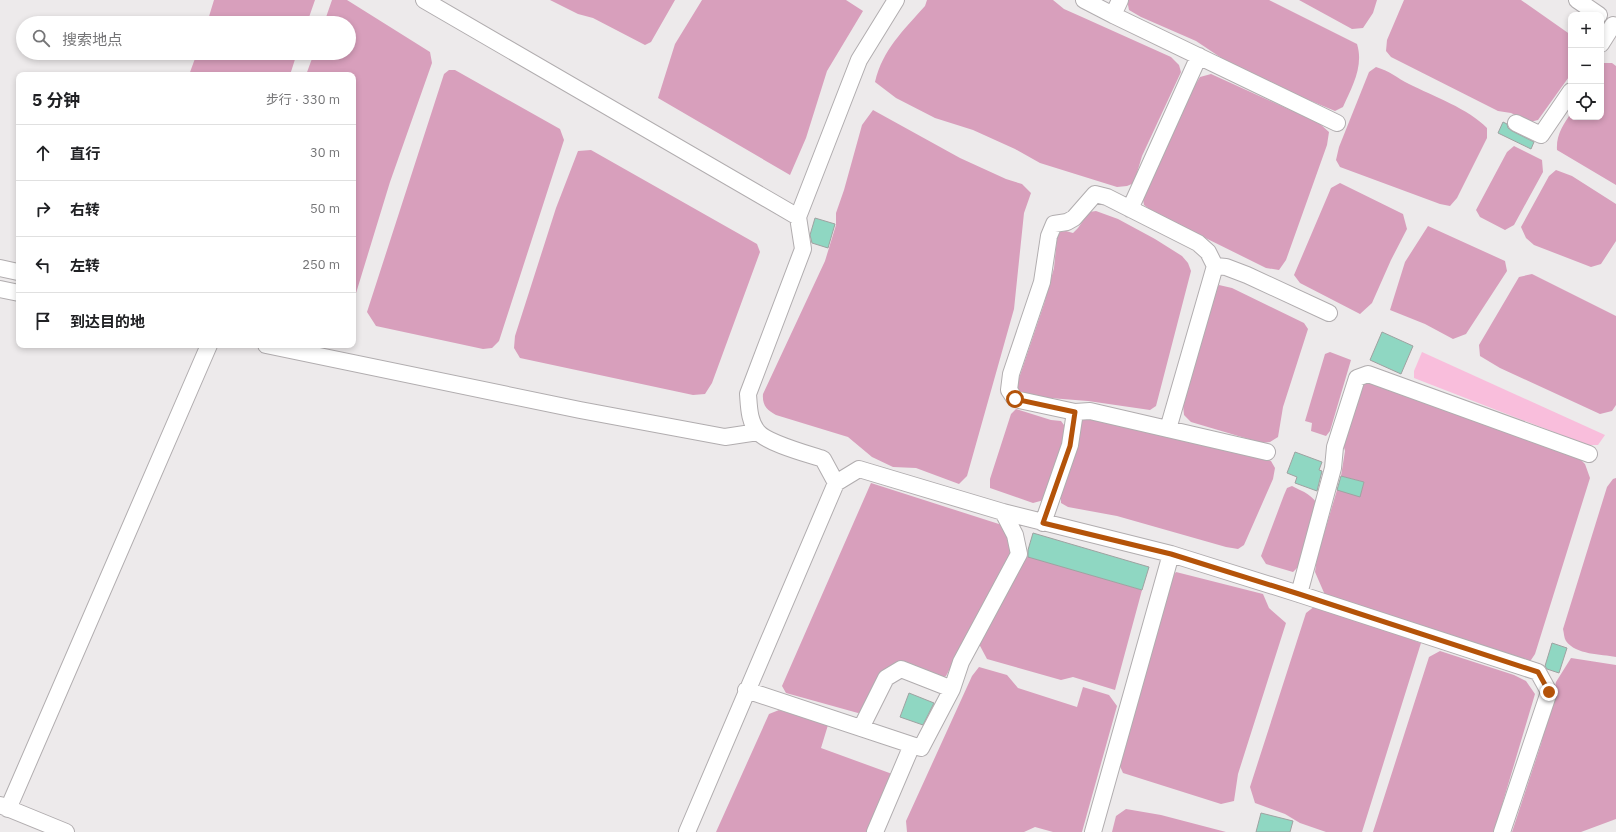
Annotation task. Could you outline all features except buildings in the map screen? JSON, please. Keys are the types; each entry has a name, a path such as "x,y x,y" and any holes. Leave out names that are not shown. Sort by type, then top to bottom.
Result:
{"street":[{"path":"424,0 798,218"},
{"path":"836,483 823,459 771,441 758,432 749,414 748,394 803,249 798,218 859,60 896,0"},
{"path":"1084,0 1337,123"},
{"path":"1113,15 1120,0"},
{"path":"1577,0 1607,21 1604,32"},
{"path":"1130,209 1199,56"},
{"path":"1516,123 1541,135 1550,125 1568,96"},
{"path":"1168,429 1216,266 1208,252 1198,243 1107,197 1095,194 1074,218 1067,222 1054,224 1049,236 1042,282 1011,374 1009,390 1015,399 1075,412 1090,411 1267,452"},
{"path":"1216,266 1226,267 1247,275 1329,313"},
{"path":"0,268 16,272"},
{"path":"0,289 16,292"},
{"path":"66,832 4,807 208,348"},
{"path":"280,348 580,410 725,437 758,432"},
{"path":"1299,594 1333,468 1335,447 1357,378 1368,374 1589,454"},
{"path":"1043,523 1070,446 1075,412"},
{"path":"687,832 746,690 836,483 859,469 1043,523 1171,554 1538,672 1549,692 1502,832"},
{"path":"746,690 922,748 952,688 961,662 1019,554 1015,535 1003,512"},
{"path":"1093,832 1171,554"},
{"path":"861,728 886,678 901,670 952,688"},
{"path":"875,832 912,745"}],"shaded area":[{"path":"214,0 315,0 309,16 209,16"},
{"path":"332,0 347,0 430,52 432,63 390,182 356,293 356,72 307,72 311,60 356,60 356,16 326,16"},
{"path":"550,0 675,0 651,42 645,45 593,18 578,14"},
{"path":"702,0 846,0 863,11 827,71 806,138 790,175 658,98 675,44"},
{"path":"927,0 1053,0 1064,9 1171,57 1179,65 1181,72 1142,156 1134,183 1127,186 1117,187 1040,163 1015,149 973,130 935,118 896,98 875,82 883,60 889,50 902,32 925,6"},
{"path":"1127,0 1269,0 1357,44 1359,60 1356,76 1343,107 1335,111 1280,88 1226,61 1196,41 1141,17 1129,10"},
{"path":"1299,0 1377,0 1373,13 1363,28 1352,29"},
{"path":"1404,0 1521,0 1568,33 1568,78 1538,120 1530,122 1511,113 1498,111 1391,57 1386,51 1387,40"},
{"path":"194,60 295,60 291,72 190,72"},
{"path":"1604,63 1612,63 1616,66 1616,185 1557,150 1559,135 1568,118 1568,120 1604,120"},
{"path":"1376,67 1385,70 1409,84 1461,109 1487,128 1487,138 1457,198 1450,206 1440,204 1340,167 1336,160 1339,147 1369,72"},
{"path":"449,70 455,70 560,129 564,140 499,341 492,348 483,349 376,326 367,312 444,74"},
{"path":"1211,74 1319,123 1329,132 1327,145 1286,260 1279,270 1266,268 1153,212 1144,205 1142,194 1190,93 1200,77"},
{"path":"873,110 960,158 1006,179 1022,184 1031,193 1024,213 1014,309 967,476 959,484 916,468 893,467 872,457 848,437 776,415 768,409 763,401 763,394 825,261 836,225 836,213 862,125"},
{"path":"1514,146 1542,160 1543,172 1514,225 1505,230 1480,217 1476,210 1507,152"},
{"path":"591,150 757,244 760,252 712,383 705,394 693,395 520,358 514,348 515,336 556,208 578,151"},
{"path":"1556,170 1572,176 1616,204 1616,241 1601,264 1591,267 1534,245 1526,238 1521,227 1549,176"},
{"path":"1340,183 1403,214 1407,229 1391,260 1372,303 1360,314 1300,283 1294,275 1331,188"},
{"path":"1096,211 1118,219 1155,239 1182,256 1188,263 1191,271 1156,406 1150,410 1088,401 1037,397 1015,390 1044,304 1054,268 1057,238 1060,232 1066,231 1073,233 1089,212"},
{"path":"1428,226 1505,261 1507,271 1466,334 1453,339 1425,324 1390,310 1405,262"},
{"path":"1532,274 1616,316 1616,405 1612,411 1600,414 1500,368 1480,356 1479,345 1519,277"},
{"path":"1219,285 1232,288 1304,323 1308,329 1283,407 1278,437 1270,442 1262,443 1191,422 1184,415 1183,405 1209,294"},
{"path":"1330,352 1351,360 1330,431 1326,436 1311,431 1312,423 1305,421 1325,354"},
{"path":"1422,352 1605,435 1598,445 1587,445 1414,378 1414,371"},
{"path":"1373,381 1578,457 1585,464 1590,478 1535,654 1531,660 1525,662 1325,595 1315,572 1317,557 1337,490 1360,496 1364,482 1341,476 1345,451 1342,440 1362,383"},
{"path":"1016,409 1051,420 1061,421 1067,429 1044,500 1033,503 990,488 990,479 1011,414"},
{"path":"1084,418 1212,445 1271,461 1275,468 1273,479 1244,545 1238,549 1226,547 1117,516 1068,507 1061,503 1061,488 1079,424"},
{"path":"1616,478 1616,657 1589,653 1570,646 1564,637 1563,629 1607,487 1613,479"},
{"path":"871,483 1002,525 1013,548 946,676 941,679 901,664 868,710 858,713 786,693 782,686"},
{"path":"1292,486 1311,497 1319,507 1302,563 1293,572 1266,564 1261,556 1287,488"},
{"path":"1026,556 1142,590 1115,690 1073,677 1061,680 987,659 979,644"},
{"path":"1176,572 1263,594 1269,608 1286,623 1238,774 1234,801 1221,804 1123,773 1118,762 1169,581"},
{"path":"1315,606 1421,643 1362,832 1326,832 1300,823 1285,814 1255,803 1250,787 1306,613"},
{"path":"1440,651 1514,675 1526,681 1535,694 1494,832 1373,832 1429,657"},
{"path":"1571,658 1616,665 1616,819 1581,832 1512,832 1541,744 1556,682"},
{"path":"979,667 1007,675 1018,688 1077,707 1083,687 1109,695 1117,706 1082,832 1053,832 1035,827 1024,832 907,832 906,821 972,676"},
{"path":"779,710 828,725 821,748 895,775 870,832 716,832 769,714"},
{"path":"1126,809 1161,815 1226,832 1112,832 1116,816"}],"route":[{"path":"1015,399 1032,404 1075,412 1070,446 1043,523 1171,554 1538,672 1549,692"}]}
